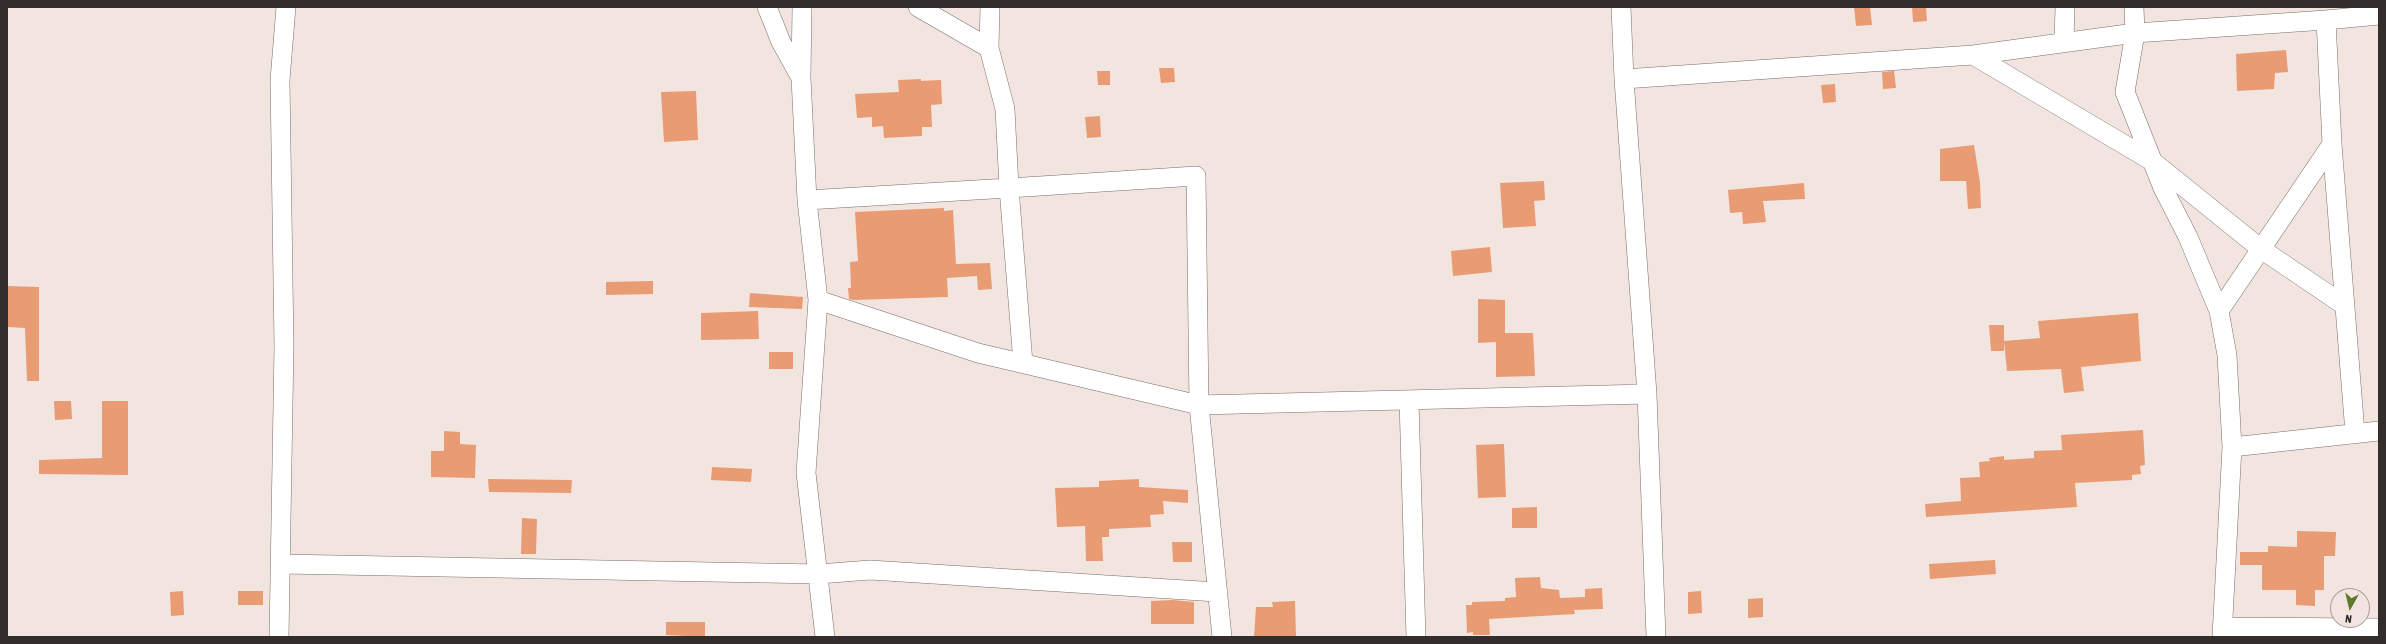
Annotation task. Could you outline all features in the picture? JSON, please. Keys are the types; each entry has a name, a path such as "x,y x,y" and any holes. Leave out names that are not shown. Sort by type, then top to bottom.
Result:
{"street":[{"path":"280,637 284,346 280,80 286,7"},
{"path":"767,7 781,42 801,78"},
{"path":"802,7 801,78 807,200 818,300 806,473 826,637"},
{"path":"918,7 989,48"},
{"path":"990,7 989,48 1005,109 1009,188 1023,363"},
{"path":"1621,7 1624,79 1647,394 1656,637"},
{"path":"2064,42 2065,7"},
{"path":"2134,7 2135,32 2125,92 2152,161 2220,311 2227,354 2232,447 2222,632 2379,628"},
{"path":"1624,79 1974,55 2135,32 2326,20 2376,12"},
{"path":"2326,20 2332,144 2355,433"},
{"path":"1974,55 2152,161 2261,249 2344,305"},
{"path":"2220,311 2332,144"},
{"path":"807,200 1196,176 1199,405 1222,637"},
{"path":"818,300 978,352 1199,405 1647,394"},
{"path":"1409,401 1416,637"},
{"path":"2232,447 2379,431"},
{"path":"282,564 818,574 870,570 1217,592"}],"building":[{"path":"1854,7 1870,7 1872,25 1856,26"},
{"path":"1912,7 1926,7 1927,21 1913,22"},
{"path":"2286,50 2288,72 2275,73 2274,89 2237,91 2236,54"},
{"path":"1159,68 1174,68 1175,82 1161,83"},
{"path":"1097,71 1110,71 1110,85 1098,85"},
{"path":"1894,71 1896,88 1883,89 1882,72"},
{"path":"921,79 921,81 941,80 942,104 931,105 932,127 922,127 922,136 884,138 883,126 872,127 872,117 857,118 855,94 899,92 898,80"},
{"path":"1835,84 1836,102 1823,103 1821,85"},
{"path":"696,91 698,140 664,142 661,92"},
{"path":"1100,116 1101,137 1087,138 1085,117"},
{"path":"1974,145 1980,182 1981,208 1968,209 1966,181 1940,181 1940,149"},
{"path":"1544,181 1545,200 1534,201 1536,226 1503,228 1500,183"},
{"path":"1804,183 1805,199 1763,201 1766,222 1743,224 1742,212 1730,213 1728,190"},
{"path":"944,208 944,211 953,210 956,264 990,263 992,289 978,290 977,276 947,278 948,297 849,299 848,288 851,288 850,262 858,261 855,212"},
{"path":"1490,247 1492,272 1453,276 1451,251"},
{"path":"653,281 653,294 606,295 606,282"},
{"path":"8,286 39,287 39,381 27,381 25,328 8,327"},
{"path":"750,293 803,297 802,309 749,307"},
{"path":"1478,299 1505,300 1505,333 1533,333 1535,376 1496,377 1496,342 1478,343"},
{"path":"758,311 759,339 701,340 701,313"},
{"path":"2138,313 2141,361 2081,367 2084,391 2064,393 2061,369 2007,371 2004,341 2040,338 2038,321"},
{"path":"1989,325 2004,325 2004,351 1991,351"},
{"path":"769,352 793,352 793,369 769,369"},
{"path":"54,401 71,401 72,419 55,420"},
{"path":"102,401 128,401 128,475 39,474 39,460 102,458"},
{"path":"2143,430 2145,465 2140,466 2141,474 2132,475 2132,480 2075,483 2077,507 1926,517 1925,504 1961,501 1960,478 1980,477 1979,462 1990,461 1989,458 2004,456 2004,460 2034,458 2034,451 2062,450 2061,435"},
{"path":"444,431 460,432 460,444 476,445 475,478 431,477 431,451 444,451"},
{"path":"1504,444 1506,497 1478,498 1476,445"},
{"path":"712,467 752,469 751,482 711,480"},
{"path":"488,479 572,480 571,493 489,492"},
{"path":"1139,479 1139,487 1188,490 1188,503 1163,501 1164,514 1150,515 1151,527 1109,529 1109,537 1102,537 1103,561 1086,561 1085,526 1057,527 1055,488 1099,487 1099,481"},
{"path":"1537,507 1537,528 1512,528 1512,508"},
{"path":"522,518 537,519 536,554 521,554"},
{"path":"2297,531 2336,532 2335,556 2324,556 2324,590 2315,590 2315,606 2296,605 2296,590 2262,590 2262,565 2240,565 2240,552 2268,552 2268,546 2297,547"},
{"path":"1172,542 1192,542 1192,562 1173,562"},
{"path":"1995,560 1996,574 1930,579 1929,564"},
{"path":"1540,577 1541,588 1559,590 1560,598 1585,597 1585,589 1602,588 1603,609 1574,610 1575,614 1489,619 1490,635 1473,635 1473,632 1467,633 1466,605 1472,605 1472,602 1505,601 1505,598 1516,597 1515,578"},
{"path":"183,591 184,615 171,616 170,592"},
{"path":"238,591 263,591 263,605 238,605"},
{"path":"1701,591 1702,613 1688,614 1688,592"},
{"path":"1763,598 1763,617 1748,618 1748,599"},
{"path":"1173,600 1194,602 1194,624 1151,624 1151,601"},
{"path":"1295,601 1296,637 1254,637 1256,607 1273,607 1272,602"},
{"path":"666,622 705,622 705,637 666,635"}]}
